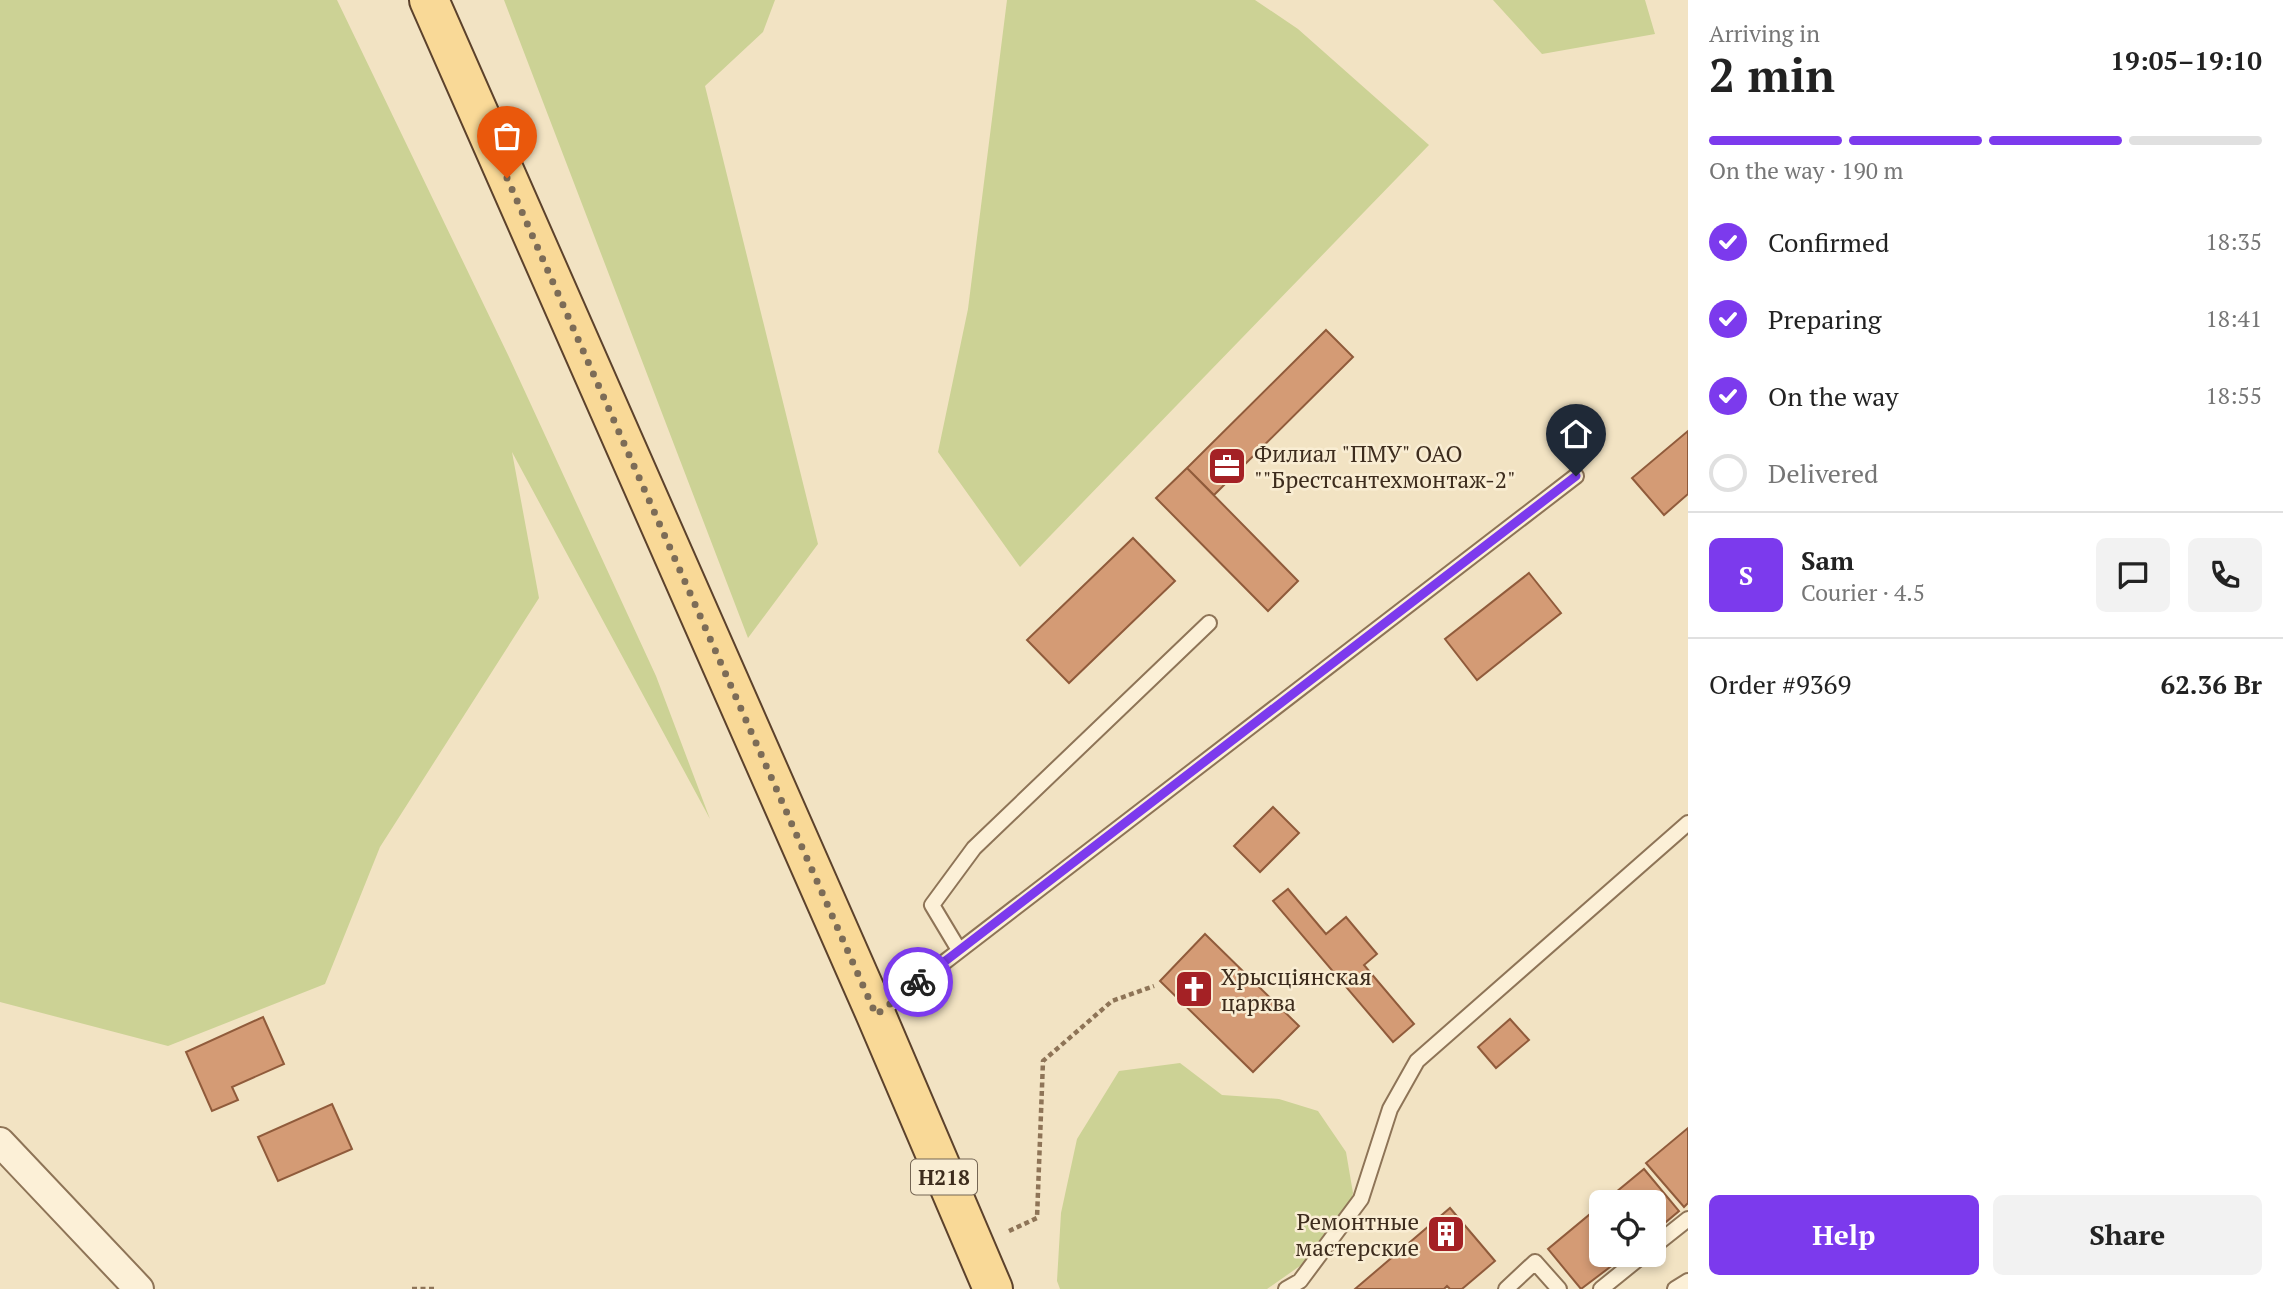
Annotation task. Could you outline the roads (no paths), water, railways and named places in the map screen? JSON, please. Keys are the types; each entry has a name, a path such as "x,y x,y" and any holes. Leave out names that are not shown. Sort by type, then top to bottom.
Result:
{"main road":[{"name":"Н218","path":"429,0 876,1015 993,1289"}],"street":[{"path":"0,1142 139,1289"}],"lane":[{"path":"876,1015 1576,476"},
{"path":"960,950 932,905 974,848 1209,622"},
{"path":"1286,1289 1300,1281 1361,1199 1390,1110 1417,1061 1688,822"},
{"path":"1666,1236 1688,1219"},
{"path":"1506,1289 1535,1262 1559,1289"},
{"path":"1601,1289 1628,1267"},
{"path":"1675,1289 1688,1281"}],"place":[{"name":"Филиал \"ПМУ\" ОАО \"\"Брестсантехмонтаж-2\"","path":"1227,466"},
{"name":"Хрысціянская царква","path":"1194,989"},
{"name":"Ремонтные мастерские","path":"1446,1234"}]}
